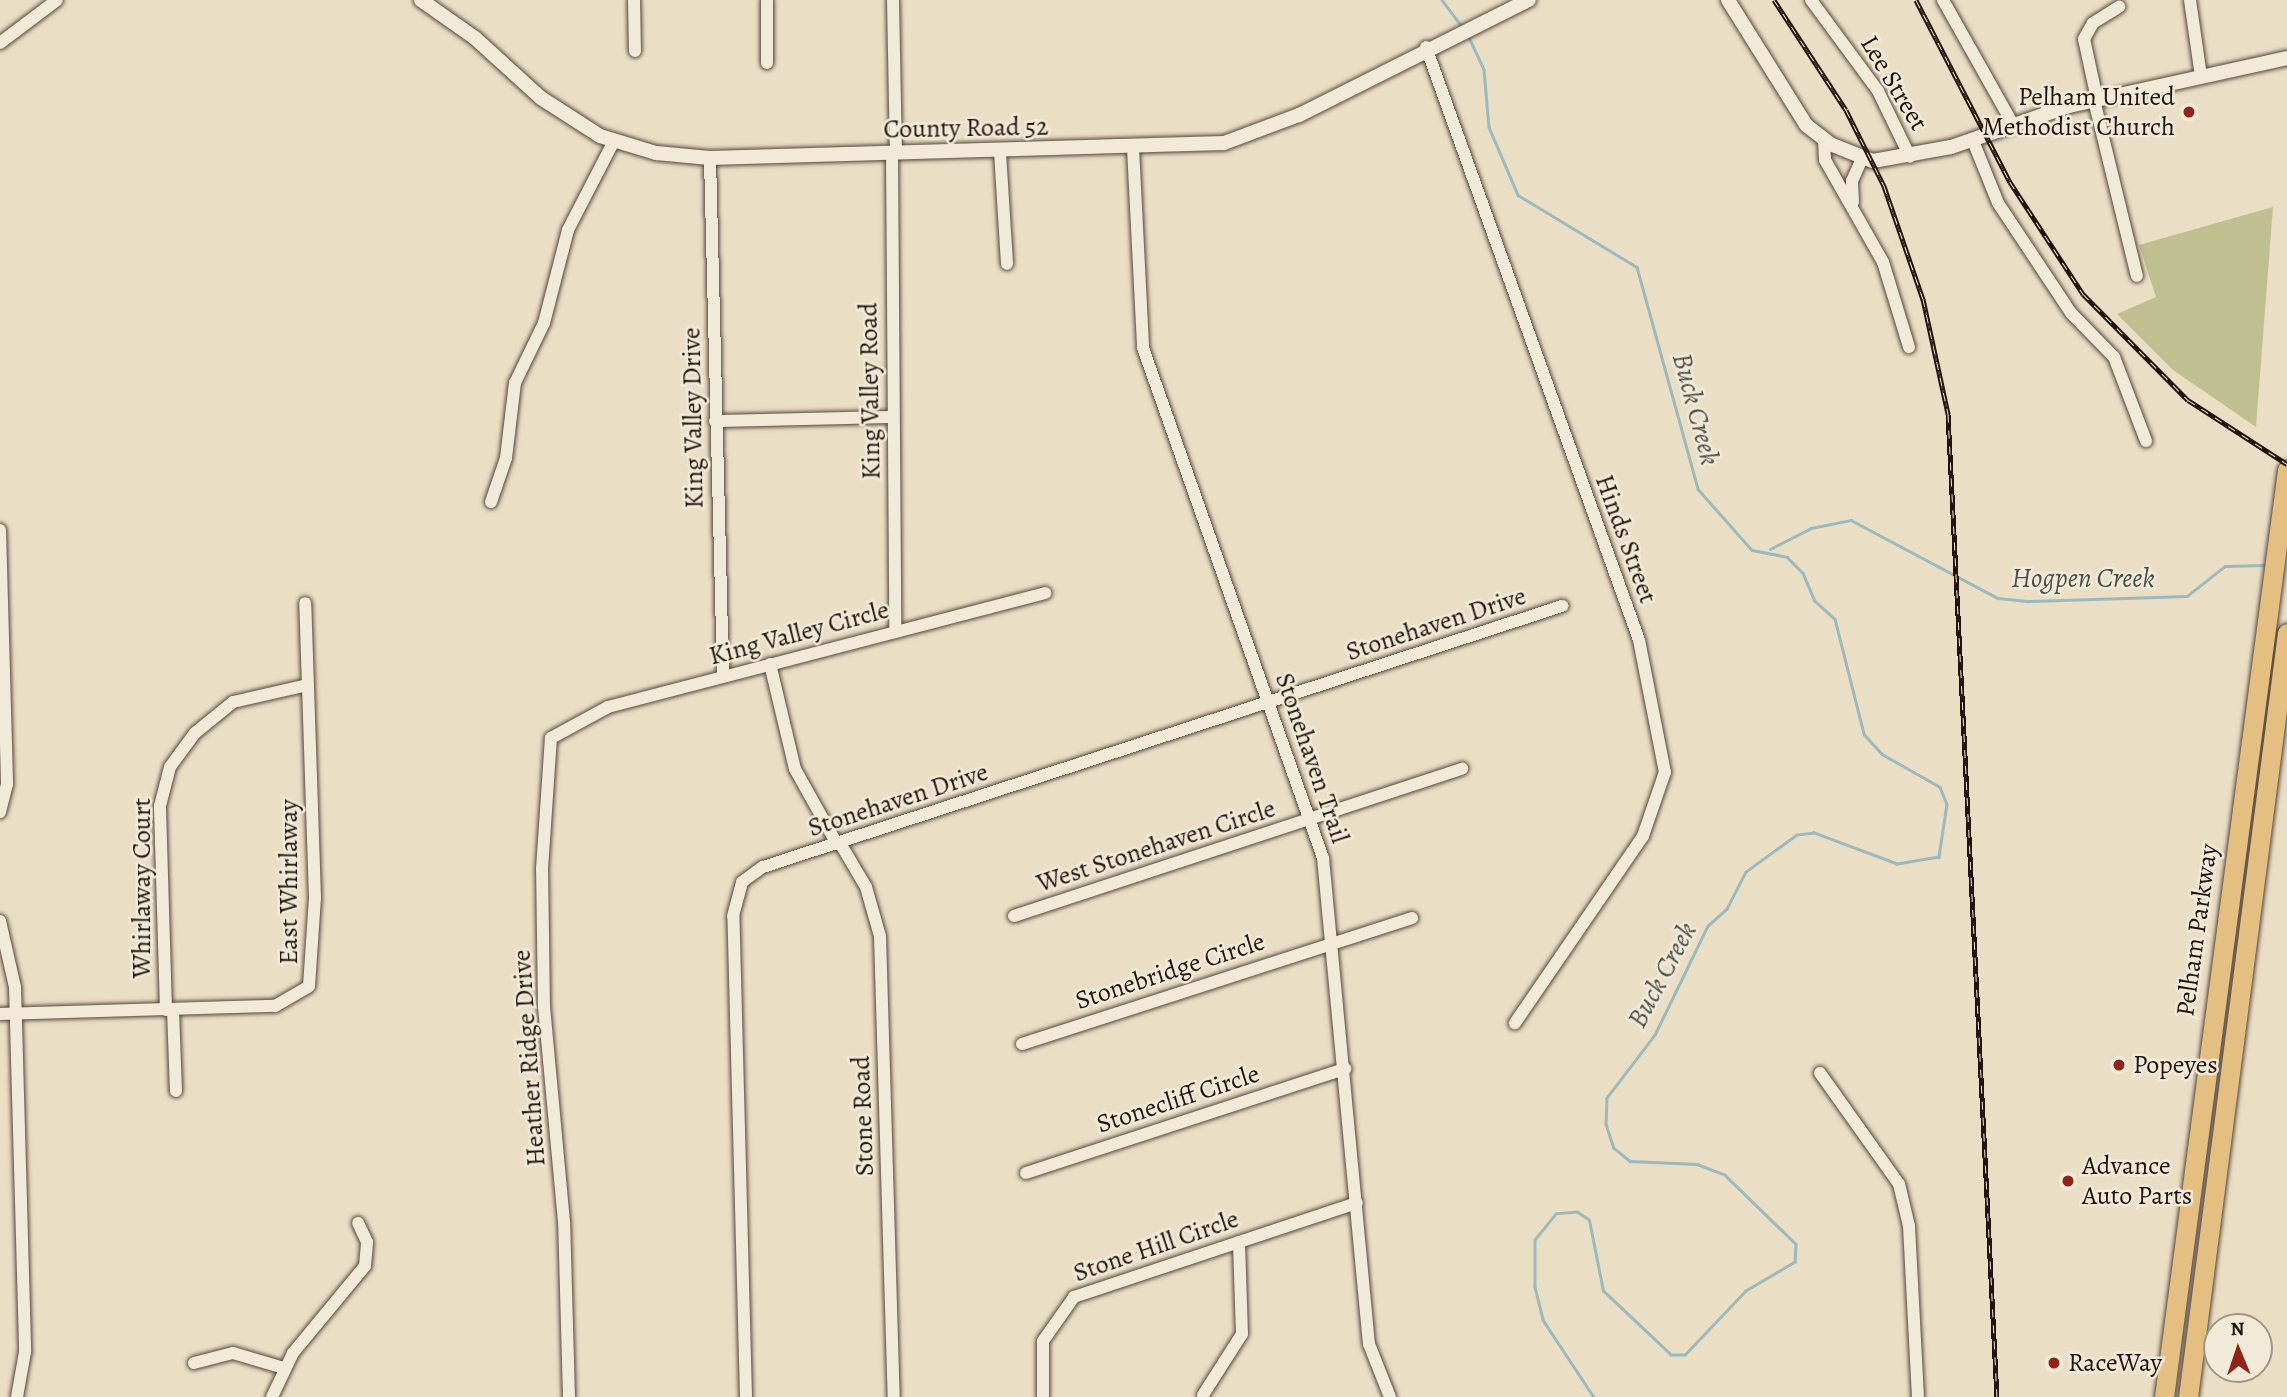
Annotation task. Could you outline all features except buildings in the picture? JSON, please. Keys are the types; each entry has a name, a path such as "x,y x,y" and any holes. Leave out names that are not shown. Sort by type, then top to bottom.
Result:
{"main road":[{"name":"Pelham Parkway","path":"2164,1397 2172,1304 2287,470"},
{"name":"Pelham Parkway","path":"2188,1397 2196,1307 2287,633"},
{"path":"2242,797 2265,798"},
{"path":"2224,932 2246,936"},
{"path":"2206,1060 2229,1065"},
{"path":"2172,1304 2196,1307"}],"street":[{"path":"0,43 57,0"},
{"name":"County Road 52","path":"421,0 552,106 614,141 710,158 1133,148 1246,137 1426,47 1528,0"},
{"path":"634,0 635,51"},
{"path":"766,0 768,63"},
{"name":"King Valley Road","path":"893,0 895,629"},
{"path":"1728,0 1786,98 1824,140 1862,159 1910,157 1973,141 2095,99 2287,58"},
{"name":"Lee Street","path":"1811,0 1878,91 1910,157"},
{"path":"1943,0 2014,126"},
{"path":"2190,0 2201,76"},
{"path":"2119,7 2093,23 2084,39 2095,99 2137,275"},
{"name":"Hinds Street","path":"1426,47 1639,640 1665,772 1643,836 1515,1023"},
{"path":"1824,140 1825,160 1855,206 1891,281 1909,346"},
{"path":"491,502 506,458 515,383 544,323 568,230 614,141"},
{"path":"1973,141 2004,212 2071,313 2114,357 2146,442"},
{"name":"Stonehaven Trail","path":"1133,148 1143,348 1312,818 1333,944 1370,1344 1390,1397"},
{"path":"1000,152 1007,264"},
{"name":"King Valley Drive","path":"710,158 723,676"},
{"path":"1855,206 1852,181 1862,159"},
{"path":"715,421 893,417"},
{"path":"0,530 7,784 0,811"},
{"name":"King Valley Circle","path":"567,724 723,676 895,629 1045,593"},
{"name":"East Whirlaway","path":"0,1014 275,1006 296,999 312,980 305,603"},
{"name":"Stonehaven Drive","path":"746,1397 735,895 742,882 763,867 1562,606"},
{"name":"Stone Road","path":"770,664 795,769 866,887 880,936 894,1397"},
{"name":"Whirlaway Court","path":"176,1091 169,1010 160,806 170,766 195,733 233,702 260,691 308,685"},
{"name":"Heather Ridge Drive","path":"567,724 548,746 542,869 569,1397"},
{"name":"West Stonehaven Circle","path":"1014,916 1462,769"},
{"name":"Stonebridge Circle","path":"1021,1044 1412,918"},
{"path":"0,921 13,968 16,1014 25,1352 17,1397"},
{"name":"Stonecliff Circle","path":"1026,1174 1345,1069"},
{"path":"1820,1073 1899,1184 1909,1226 1918,1397"},
{"name":"Stone Hill Circle","path":"1043,1397 1043,1341 1066,1304 1357,1203"},
{"path":"272,1397 284,1368 365,1266 367,1242 358,1223"},
{"path":"1203,1395 1240,1341 1239,1242"},
{"path":"194,1363 233,1353 284,1368"}],"green space":[{"path":"2273,207 2256,427 2173,370 2117,314 2156,297 2139,245"}],"waterway":[{"name":"Buck Creek","path":"1442,0 1462,27"},
{"name":"Buck Creek","path":"1468,35 1484,70 1489,127 1518,195 1637,267 1698,489 1752,550 1787,557 1803,573 1815,601 1835,619 1864,734 1882,754 1940,787 1947,804 1939,857 1897,864 1814,833 1797,835 1746,872 1727,909 1708,926 1655,1035 1607,1098 1606,1124 1614,1148 1630,1161 1697,1164 1725,1175 1796,1244 1795,1262 1746,1291 1685,1355 1671,1355 1603,1291 1589,1220 1577,1212 1556,1214 1535,1240 1535,1287 1543,1320 1594,1397"},
{"name":"Hogpen Creek","path":"1770,549 1811,528 1851,520 1998,598 2029,601 2187,596 2225,566 2267,565"}],"railway":[{"path":"1774,0 1846,110 1884,186 1923,299 1948,414 1997,1397"},
{"path":"1916,0 2010,182 2083,294 2188,400 2287,464"}],"place":[{"name":"Pelham United Methodist Church","path":"2189,112"},
{"name":"Popeyes","path":"2119,1065"},
{"name":"Advance Auto Parts","path":"2068,1181"},
{"name":"RaceWay","path":"2054,1363"}]}
